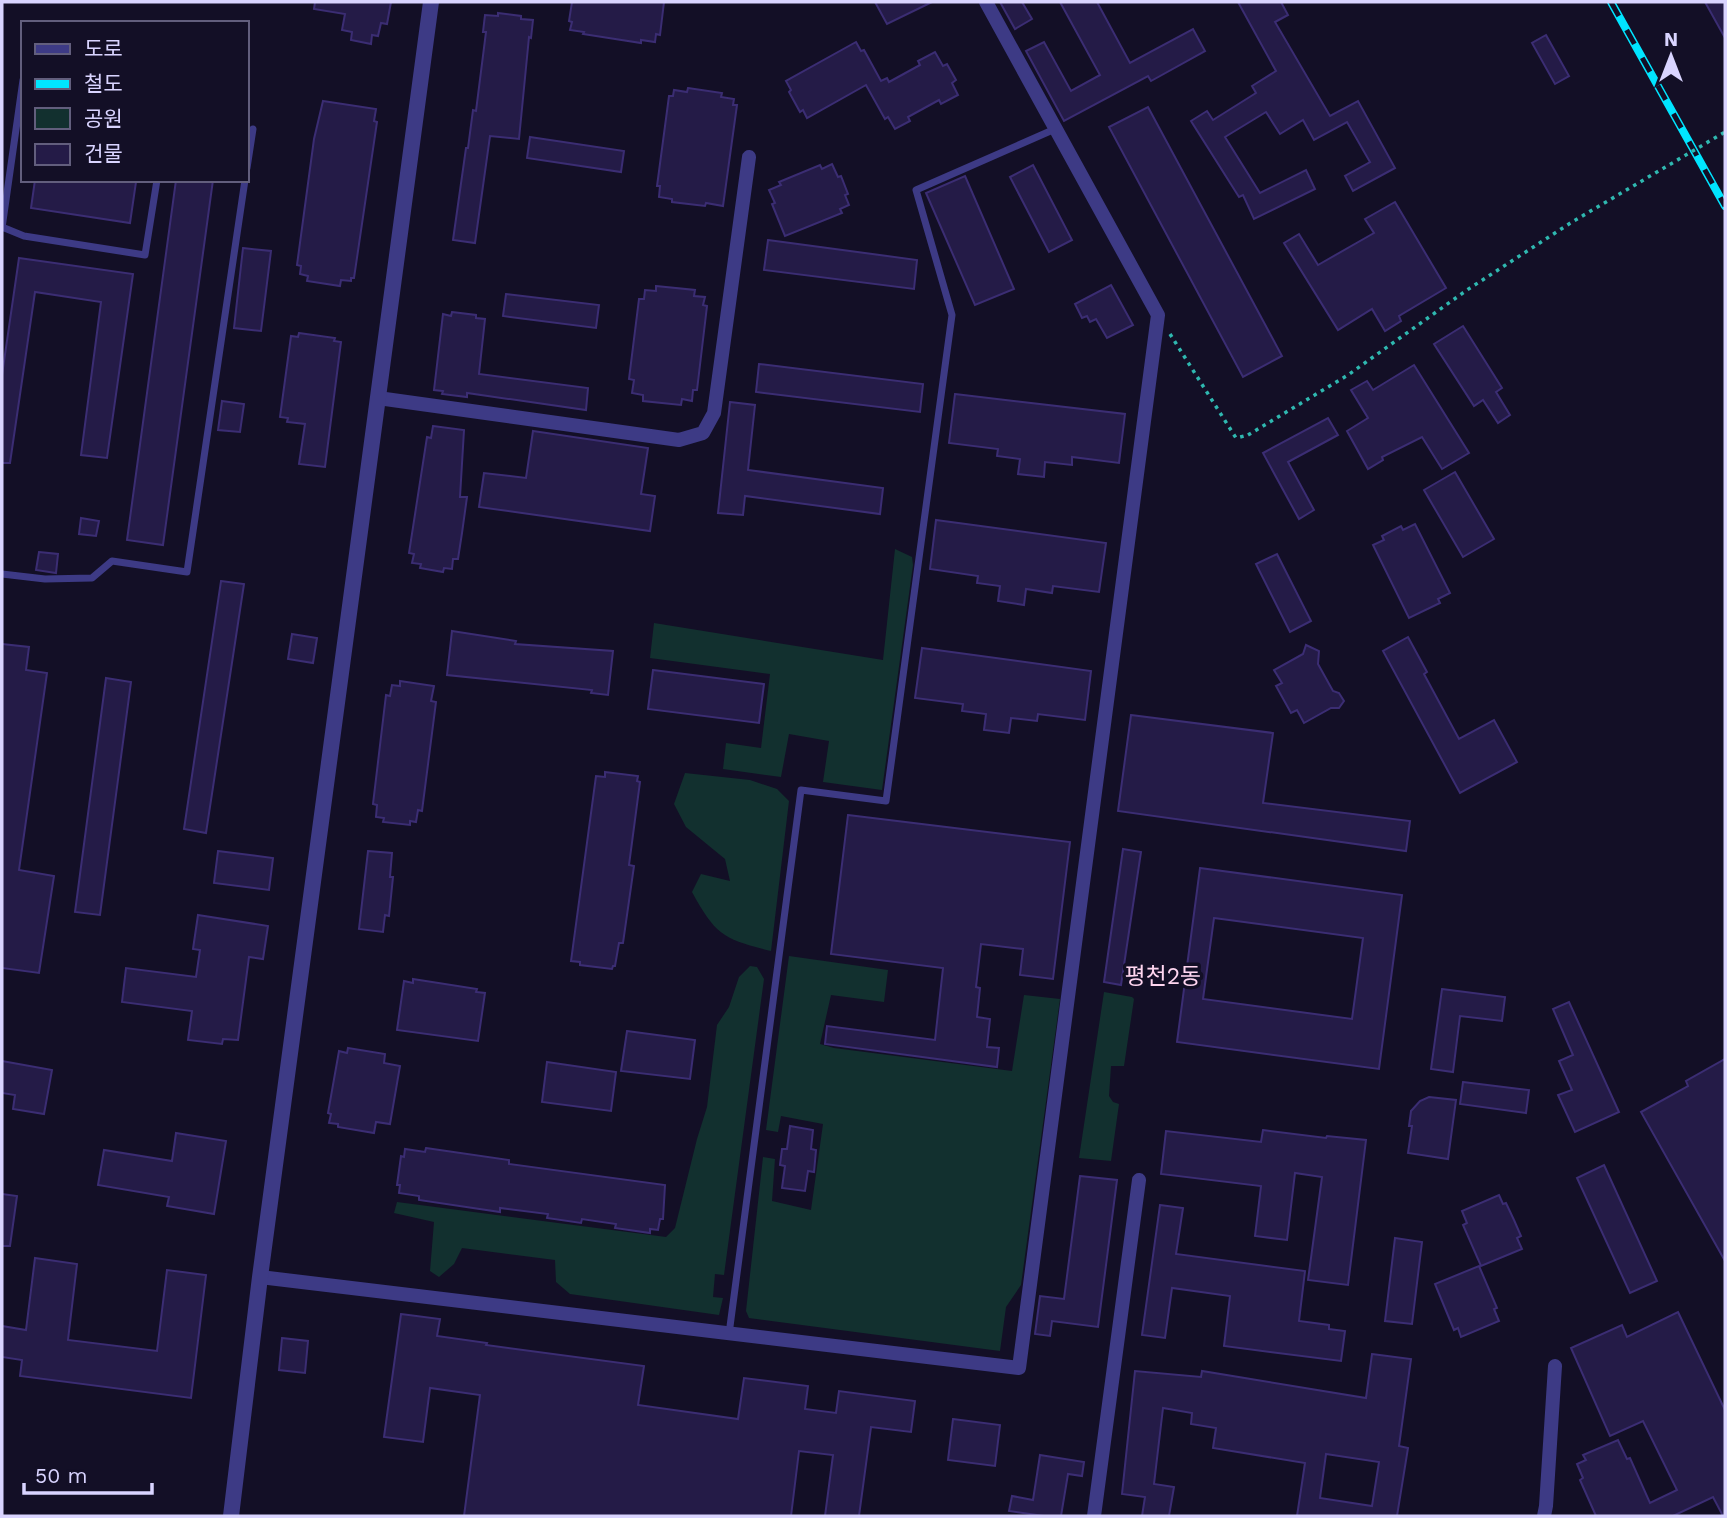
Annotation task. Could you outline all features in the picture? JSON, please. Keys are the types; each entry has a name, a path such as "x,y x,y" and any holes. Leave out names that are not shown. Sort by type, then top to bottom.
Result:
{"street":[{"path":"231,1516 260,1277 431,2"},
{"path":"260,1277 1019,1368 1158,315 986,2"},
{"path":"378,398 679,440 703,433 714,413 749,157"},
{"path":"1094,1516 1139,1180"},
{"path":"1544,1516 1555,1366"}],"lane":[{"path":"21,94 2,228 23,236 145,255 157,182"},
{"path":"248,162 253,129"},
{"path":"729,1335 801,790 886,801 952,315 916,190 1055,129"},
{"path":"2,574 45,579 92,578 112,561 187,572 245,182"}],"path":[{"path":"1158,315 1236,438 1248,435 1348,375 1467,290 1572,222 1725,132"}],"green space":[{"path":"895,549 912,557 913,565 882,790 823,782 829,741 789,734 781,777 723,769 726,743 761,748 770,674 650,658 654,623 883,660"},
{"path":"685,773 750,780 777,789 789,801 771,951 742,943 723,934 708,918 692,892 701,874 730,881 725,859 686,827 674,804"},
{"path":"789,956 888,970 884,1002 831,995 820,1044 834,1048 1012,1071 1024,995 1060,999 1021,1285 1006,1307 1000,1351 749,1318 746,1311 763,1157 775,1159 772,1201 811,1210 823,1124 781,1116 778,1132 766,1130"},
{"path":"750,966 757,967 764,979 724,1275 715,1274 713,1297 723,1298 719,1315 570,1294 556,1282 555,1260 462,1248 454,1264 439,1277 430,1271 434,1222 394,1213 397,1202 666,1237 675,1228 707,1107 717,1025 729,1007 739,977"},
{"path":"1104,992 1134,999 1124,1066 1111,1066 1109,1096 1113,1102 1119,1104 1111,1161 1079,1158"}],"building":[{"path":"315,2 391,2 387,24 381,23 378,36 372,35 371,44 351,40 352,32 342,30 345,14 314,9"},
{"path":"572,2 664,2 660,35 656,34 655,42 641,40 641,43 570,30"},
{"path":"875,2 932,2 887,24"},
{"path":"1000,2 1022,2 1032,19 1015,29"},
{"path":"1060,2 1097,2 1130,63 1193,29 1205,51 1151,81 1148,76 1064,121 1026,51 1044,42 1071,91 1100,75"},
{"path":"1238,2 1281,2 1288,15 1275,22 1330,116 1358,101 1395,168 1353,191 1345,176 1370,162 1347,122 1314,140 1303,120 1280,134 1266,112 1225,137 1260,193 1306,170 1315,189 1254,219 1243,195 1239,197 1191,121 1207,111 1213,120 1256,93 1252,86 1276,71"},
{"path":"1705,2 1725,2 1725,38"},
{"path":"498,13 533,20 519,139 490,136 475,243 453,240 466,148 473,110 476,111 486,32 483,32 485,15 498,16"},
{"path":"1546,35 1569,76 1555,84 1532,43"},
{"path":"856,42 861,51 864,50 881,81 887,78 889,82 920,65 918,61 935,52 943,66 947,64 956,80 952,83 958,95 941,104 939,100 908,117 910,121 895,129 888,117 885,119 866,85 807,118 803,110 800,112 786,81"},
{"path":"688,88 722,93 721,97 734,99 733,105 737,105 723,206 672,202 672,199 659,197 660,186 657,186 669,96 673,96 674,90 687,92"},
{"path":"323,101 376,109 374,121 377,122 354,278 351,278 351,281 341,280 340,286 307,281 308,276 300,274 301,266 297,265 314,139"},
{"path":"1148,107 1282,356 1243,377 1109,127"},
{"path":"530,137 624,151 621,172 527,158"},
{"path":"832,164 838,177 841,176 849,205 840,209 842,213 785,236 769,190 781,185 779,182 820,165 822,169"},
{"path":"1033,165 1072,240 1049,252 1010,177"},
{"path":"965,176 1014,289 975,305 926,193"},
{"path":"35,182 136,182 130,223 31,208"},
{"path":"176,182 213,182 163,545 127,540"},
{"path":"1395,202 1446,288 1399,316 1401,321 1385,331 1372,309 1338,330 1284,243 1299,234 1318,265 1374,233 1365,219"},
{"path":"768,240 917,260 914,289 764,270"},
{"path":"243,248 271,251 261,331 234,328"},
{"path":"19,258 133,274 107,458 81,455 101,302 35,292 10,463 2,463 2,375"},
{"path":"1111,285 1133,325 1107,338 1096,319 1090,322 1087,316 1082,318 1075,304"},
{"path":"656,286 695,290 694,296 705,297 703,305 707,306 697,390 693,390 692,401 682,399 681,405 643,401 643,395 632,393 634,380 629,379 639,299 644,299 645,290 656,291"},
{"path":"506,294 599,305 596,328 503,316"},
{"path":"452,312 485,319 479,374 588,388 586,410 467,393 467,397 442,394 443,391 434,390 443,314 451,316"},
{"path":"1463,326 1502,388 1496,392 1510,415 1498,423 1483,400 1474,406 1434,344"},
{"path":"299,333 335,338 334,341 341,342 325,467 299,464 305,424 287,422 288,418 280,417 291,336 298,337"},
{"path":"759,364 923,384 920,412 756,392"},
{"path":"1414,365 1469,453 1442,469 1422,437 1382,457 1383,460 1368,469 1347,431 1368,418 1351,390 1367,381 1373,390"},
{"path":"955,394 1125,414 1119,463 1072,457 1072,465 1045,462 1044,477 1018,474 1020,459 997,456 998,449 949,443"},
{"path":"222,401 244,404 240,432 218,430"},
{"path":"730,402 755,405 748,470 883,488 880,514 745,496 743,515 718,513"},
{"path":"1328,418 1338,435 1288,462 1314,510 1299,519 1263,453"},
{"path":"433,426 464,430 460,497 467,497 462,533 458,559 453,559 452,569 444,568 443,572 420,568 421,564 412,563 414,554 409,553 427,437 431,438"},
{"path":"533,431 648,448 641,494 655,496 650,531 479,507 484,473 526,478"},
{"path":"1455,472 1494,539 1463,557 1424,490"},
{"path":"81,518 99,521 96,536 79,534"},
{"path":"936,520 1106,543 1099,592 1053,586 1052,593 1026,589 1024,605 998,601 1000,586 977,583 978,576 930,569"},
{"path":"1415,524 1450,593 1438,599 1440,603 1409,618 1373,545 1384,540 1382,536 1401,526 1403,530"},
{"path":"39,552 58,554 56,573 36,570"},
{"path":"1277,554 1311,621 1290,632 1256,564"},
{"path":"221,581 244,584 206,833 184,829"},
{"path":"452,631 516,641 515,644 613,651 608,695 591,693 592,690 447,675"},
{"path":"292,634 317,638 313,663 288,659"},
{"path":"1408,637 1427,672 1424,674 1459,739 1494,720 1517,762 1460,793 1383,651"},
{"path":"2,644 29,647 26,670 47,673 19,870 54,876 39,973 2,968"},
{"path":"1306,645 1319,651 1318,664 1333,691 1339,693 1344,701 1339,708 1331,708 1304,723 1297,710 1291,713 1276,686 1282,683 1274,670 1303,654"},
{"path":"922,648 1091,671 1085,720 1038,714 1037,721 1011,718 1009,733 984,730 986,714 962,711 963,704 915,698"},
{"path":"653,670 764,684 759,723 648,709"},
{"path":"106,678 131,682 100,915 75,912"},
{"path":"400,681 434,686 431,701 436,702 422,811 418,810 416,822 410,821 410,825 383,822 384,818 376,817 377,805 373,804 386,695 390,696 392,685 400,686"},
{"path":"1131,715 1273,733 1263,803 1410,821 1406,851 1118,811"},
{"path":"605,772 638,776 637,781 640,782 629,865 634,866 623,943 619,943 615,966 612,969 580,965 580,962 571,961 596,776 605,777"},
{"path":"848,815 1070,842 1053,979 1020,975 1023,949 981,944 976,987 980,988 977,1017 990,1019 987,1047 999,1048 997,1067 825,1044 827,1026 935,1040 943,968 831,954"},
{"path":"1123,849 1141,852 1121,985 1104,982"},
{"path":"218,851 273,858 269,890 214,883"},
{"path":"368,851 392,853 390,877 393,877 389,916 385,915 383,932 359,929"},
{"path":"1200,868 1402,895 1379,1069 1177,1042","holes":["1214,918 1363,938 1352,1019 1203,999"]},
{"path":"198,915 268,926 263,959 249,957 238,1040 223,1039 222,1044 188,1040 192,1011 122,1002 126,968 196,977 200,950 193,949"},
{"path":"413,979 477,989 476,992 485,993 478,1041 397,1030 404,981 413,983"},
{"path":"1442,989 1505,997 1502,1021 1460,1016 1453,1072 1431,1069"},
{"path":"1569,1002 1619,1112 1575,1132 1558,1095 1572,1090 1559,1061 1573,1055 1553,1009"},
{"path":"627,1031 695,1040 690,1079 621,1071"},
{"path":"348,1048 385,1054 384,1063 400,1066 390,1124 376,1122 374,1133 329,1123 331,1114 328,1113 339,1051 347,1053"},
{"path":"1725,1059 1725,1261 1641,1112 1688,1086 1686,1081"},
{"path":"2,1061 52,1070 44,1114 13,1109 15,1095 2,1093"},
{"path":"547,1062 616,1072 611,1111 542,1102"},
{"path":"1463,1082 1529,1090 1526,1113 1460,1104"},
{"path":"1429,1097 1456,1100 1448,1159 1408,1153 1411,1111 1420,1101"},
{"path":"790,1126 813,1130 811,1149 816,1150 814,1172 808,1171 805,1191 782,1188 785,1166 780,1165 782,1149 787,1149"},
{"path":"1263,1130 1366,1140 1348,1285 1308,1280 1322,1177 1295,1173 1287,1240 1255,1236 1261,1186 1161,1174 1166,1131 1261,1142"},
{"path":"176,1133 226,1141 214,1214 167,1206 169,1197 98,1185 104,1150 172,1161"},
{"path":"426,1148 509,1160 509,1164 665,1185 663,1219 660,1219 658,1230 650,1229 650,1233 615,1228 616,1224 582,1219 581,1223 547,1218 548,1214 500,1208 500,1212 419,1200 419,1196 399,1193 400,1185 397,1185 401,1156 404,1157 405,1149 425,1152"},
{"path":"1604,1165 1657,1281 1630,1293 1577,1178"},
{"path":"1080,1176 1117,1180 1098,1327 1052,1321 1050,1336 1035,1334 1040,1296 1064,1299"},
{"path":"2,1194 17,1196 10,1246 2,1246"},
{"path":"1499,1195 1503,1204 1506,1203 1521,1236 1517,1238 1522,1249 1481,1266 1463,1225 1467,1223 1462,1211"},
{"path":"1160,1205 1183,1208 1176,1254 1305,1271 1299,1321 1329,1325 1329,1329 1345,1331 1341,1361 1224,1346 1230,1296 1172,1288 1165,1338 1142,1335"},
{"path":"1395,1238 1422,1242 1412,1324 1385,1321"},
{"path":"35,1258 77,1264 68,1340 157,1351 167,1270 206,1275 191,1398 20,1376 22,1360 2,1357 2,1326 26,1330"},
{"path":"1479,1266 1497,1308 1494,1309 1499,1321 1461,1337 1458,1328 1454,1330 1435,1284"},
{"path":"1678,1312 1725,1410 1725,1516 1713,1497 1673,1516 1596,1516 1580,1480 1583,1478 1577,1464 1586,1460 1583,1455 1618,1440 1627,1459 1630,1458 1650,1503 1677,1490 1643,1421 1610,1436 1571,1348 1622,1325 1627,1337"},
{"path":"401,1314 440,1319 437,1336 644,1366 638,1405 738,1419 744,1378 808,1386 805,1409 836,1413 839,1391 915,1401 911,1432 871,1427 859,1516 825,1516 833,1455 799,1451 791,1516 464,1516 480,1395 430,1388 423,1442 384,1437"},
{"path":"282,1338 308,1341 305,1373 279,1370"},
{"path":"1372,1354 1411,1359 1399,1446 1408,1448 1397,1516 1297,1516 1305,1463 1213,1448 1216,1428 1191,1424 1192,1413 1163,1408 1154,1484 1174,1487 1169,1516 1142,1516 1145,1497 1122,1494 1135,1371 1201,1377 1202,1371 1366,1398","holes":["1326,1454 1379,1462 1372,1506 1320,1498"]},
{"path":"953,1419 1000,1425 995,1466 948,1460"},
{"path":"1040,1455 1084,1462 1082,1476 1068,1474 1061,1516 1009,1511 1012,1496 1033,1500"}],"railway":[{"path":"1611,2 1725,206"}],"district":[{"name":"평천2동","path":"1163,976"}]}
